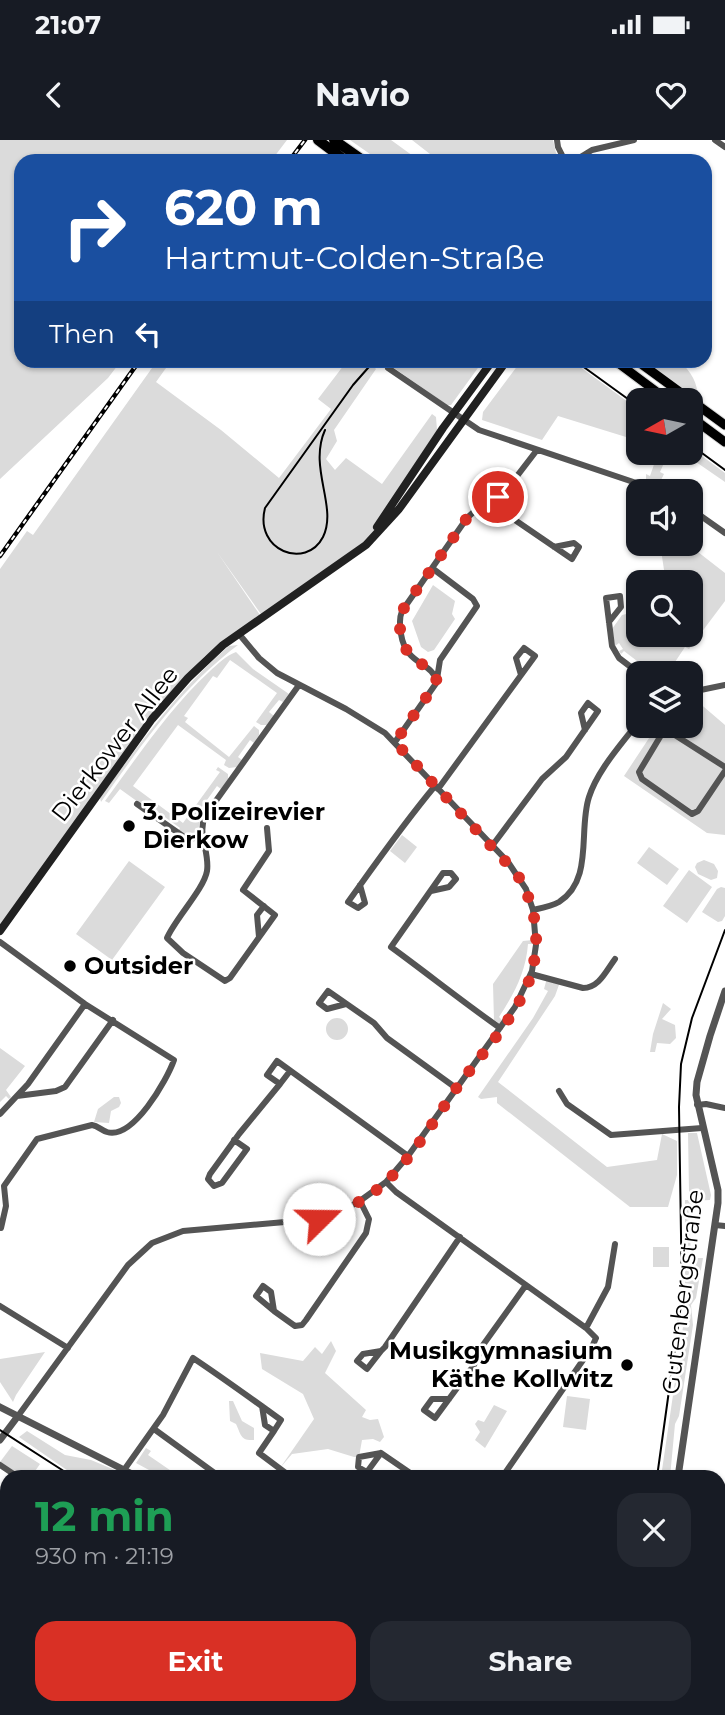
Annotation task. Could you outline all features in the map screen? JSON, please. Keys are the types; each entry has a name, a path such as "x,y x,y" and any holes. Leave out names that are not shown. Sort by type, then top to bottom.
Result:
{"highway":[{"path":"318,140 337,154"},
{"path":"334,140 354,154"}],"main road":[{"name":"Dierkower Allee","path":"352,555 376,530 487,368"},
{"name":"Dierkower Allee","path":"0,931 157,713 188,678 239,634 366,545 399,509 501,368"},
{"path":"625,368 652,388"},
{"path":"647,368 725,425"},
{"path":"704,427 725,442"}],"street":[{"path":"585,154 634,140"},
{"path":"715,140 725,146"},
{"path":"388,368 462,420 491,435 626,480"},
{"path":"437,679 406,652 400,626 402,611 470,514 509,489 537,450"},
{"path":"498,497 512,518 554,547"},
{"path":"703,517 725,533"},
{"path":"395,742 436,687 440,660 477,606 473,599 432,568"},
{"path":"609,622 615,652 626,662"},
{"path":"0,1440 128,1265 155,1241 170,1234 192,1230 319,1219 360,1201 386,1182 408,1156 522,997 531,974 536,945 533,910 517,874 395,742 361,718 268,665 239,634"},
{"path":"360,886 521,675"},
{"path":"267,828 270,851 243,890 275,915 230,978 225,981 168,942 168,935 206,876 207,865 202,837 205,816 299,685"},
{"path":"703,690 725,685"},
{"path":"492,846 542,779 566,757 585,730"},
{"path":"667,730 725,769 698,811 692,814 642,779 639,772 663,732 667,730"},
{"path":"533,910 556,903 569,893 575,883 584,852 588,799 601,773 627,738"},
{"path":"137,804 187,839 202,837"},
{"path":"430,891 391,947 500,1028"},
{"path":"259,938 257,915 264,906"},
{"path":"0,942 85,1004 174,1060 169,1076 139,1118 121,1131 107,1132 92,1125 37,1139 4,1186 6,1206 1,1228"},
{"path":"531,974 591,988 615,959"},
{"name":"Gutenbergstraße","path":"679,1470 718,1190 697,1105 697,1082 725,990"},
{"path":"0,1114 17,1096 85,1004"},
{"path":"346,1004 379,1027 387,1038 456,1088"},
{"path":"17,1096 56,1091 65,1087 113,1020"},
{"path":"280,1084 267,1075 277,1061 408,1156"},
{"path":"234,1140 247,1149 222,1183 214,1186 208,1179 210,1174 234,1140 290,1071"},
{"path":"559,1091 567,1104 611,1135 702,1128"},
{"path":"697,1105 725,1108"},
{"path":"386,1182 396,1192 594,1334 596,1341 507,1470"},
{"path":"274,1311 295,1326 302,1325 306,1320 366,1233 369,1219 360,1201"},
{"path":"715,1225 725,1226"},
{"path":"381,1351 460,1237"},
{"path":"586,1328 608,1287 615,1244"},
{"path":"449,1399 474,1365 489,1335 526,1285"},
{"path":"0,1306 68,1348"},
{"path":"0,1407 124,1470 154,1429 193,1358 281,1420 259,1453 282,1470"},
{"path":"262,1406 265,1425 274,1431"},
{"path":"154,1429 210,1470"},
{"path":"381,1453 406,1470"}],"shaded area":[{"path":"0,140 287,140 276,154 14,154 14,368 116,368 0,479"},
{"path":"350,140 391,140 410,154 370,154"},
{"path":"412,140 553,140 557,154 430,154"},
{"path":"152,368 166,368 156,382 221,430 279,478 331,409 318,399 342,368 376,369 334,430 337,441 326,459 335,470 346,458 382,484 432,414 436,417 437,430 367,541 263,617 217,552 260,615 205,656 176,686 0,925 0,569 27,531 33,535"},
{"path":"394,368 478,368 451,405 447,405"},
{"path":"516,368 581,368 626,401 626,437 558,416 542,440 482,420 483,412"},
{"path":"656,368 686,368 697,388 683,388"},
{"path":"704,458 725,473 725,482 702,466 704,466"},
{"path":"653,466 663,466 660,472 664,474 662,479 646,479 646,474 650,476"},
{"path":"662,556 703,556 725,573 725,601 703,630 703,570 664,570"},
{"path":"433,585 455,601 452,614 455,619 434,650 428,652 421,647 412,621"},
{"path":"626,614 626,647 685,647 676,661 637,661 624,651 621,654 619,651 623,649 619,643 615,646 612,629 622,615"},
{"path":"238,645 180,698 101,802 100,798 176,699 229,646"},
{"path":"236,652 253,669 289,694 283,702 279,700 269,712 274,716 267,725 261,725 256,722 277,693 230,660 217,678 213,676 184,716 188,718 185,722 229,757 254,726 259,730 254,743 250,740 238,757 242,760 237,767 229,768 224,765 226,760 178,725 133,786 183,823 220,772 216,770 218,767 228,774 228,779 221,789 217,786 196,819 200,821 197,836 189,838 155,810 153,813 147,809 150,805 138,802 120,789 109,803 105,801 154,733 181,701 219,663"},
{"path":"703,706 725,725 725,835 707,833 624,776 649,738 703,738"},
{"path":"402,835 417,847 405,863 390,851"},
{"path":"649,847 679,869 667,885 637,863"},
{"path":"704,860 714,864 718,871 717,878 711,880 698,874 695,867"},
{"path":"129,861 165,887 112,960 76,934"},
{"path":"689,870 712,887 687,923 663,906"},
{"path":"721,887 725,888 725,916 718,922 702,912"},
{"path":"533,940 532,944 528,944 525,964 518,982 499,1017 502,1020 500,1024 494,1020 493,984 523,941"},
{"path":"547,978 560,982 555,996 498,1082 607,1167 657,1160 662,1134 677,1141 677,1175 668,1207 630,1207 497,1103 497,1097 478,1097 533,1018 548,991 544,989"},
{"path":"663,1003 671,1009 662,1019 675,1025 676,1038 670,1044 657,1043 655,1052 650,1052 653,1034"},
{"path":"337,1018 345,1021 348,1029 345,1037 337,1040 329,1037 326,1029 329,1021"},
{"path":"0,1048 25,1066 6,1090 11,1097 9,1099 6,1096 0,1102"},
{"path":"114,1097 119,1097 121,1103 111,1111 109,1123 94,1122 98,1109"},
{"path":"688,1133 697,1133 711,1195 710,1200 689,1201 697,1205 689,1206 691,1258 703,1258 696,1298 691,1305 693,1325 679,1416 675,1424 671,1470 662,1470 685,1313 685,1200 688,1200"},
{"path":"653,1247 669,1247 669,1267 653,1267"},
{"path":"331,1341 336,1351 325,1373 366,1410 362,1417 378,1419 384,1437 380,1442 373,1439 362,1440 359,1457 328,1449 292,1454 280,1468 314,1419 303,1394 262,1369 260,1353 303,1361 315,1347 322,1354"},
{"path":"45,1352 13,1402 0,1382 0,1359"},
{"path":"567,1396 590,1399 586,1430 563,1427"},
{"path":"229,1401 233,1401 242,1421 254,1428 254,1440 243,1438 236,1424 230,1421"},
{"path":"494,1405 507,1411 485,1448 475,1440 480,1432 475,1424 478,1420 484,1422"},
{"path":"27,1431 65,1455 91,1460 115,1470 67,1470 19,1437"},
{"path":"12,1446 40,1464 36,1470 11,1470 0,1462"},
{"path":"146,1448 151,1451 148,1455 170,1470 149,1470 136,1463"}],"tram line":[{"path":"325,430 320,459 327,513 323,537 315,547 305,552 294,554 283,551 274,545 267,535 264,523 265,508 368,368"},
{"path":"585,368 626,398"},
{"path":"704,455 725,470"},
{"path":"658,1470 682,1297 679,1107 681,1064 692,1018 725,930"},
{"path":"0,1430 62,1470"}],"railway":[{"path":"294,154 305,140"},
{"path":"0,556 134,368"}],"place":[{"name":"3. Polizeirevier Dierkow","path":"129,826"},
{"name":"Outsider","path":"70,966"},
{"name":"Musikgymnasium Käthe Kollwitz","path":"627,1365"}],"route":[{"path":"319,1219 360,1201 394,1174 522,997 532,971 536,953 536,928 526,889 508,862 395,742 427,700 437,682 435,675 404,648 400,626 402,611 467,518 479,507 498,497"}]}
